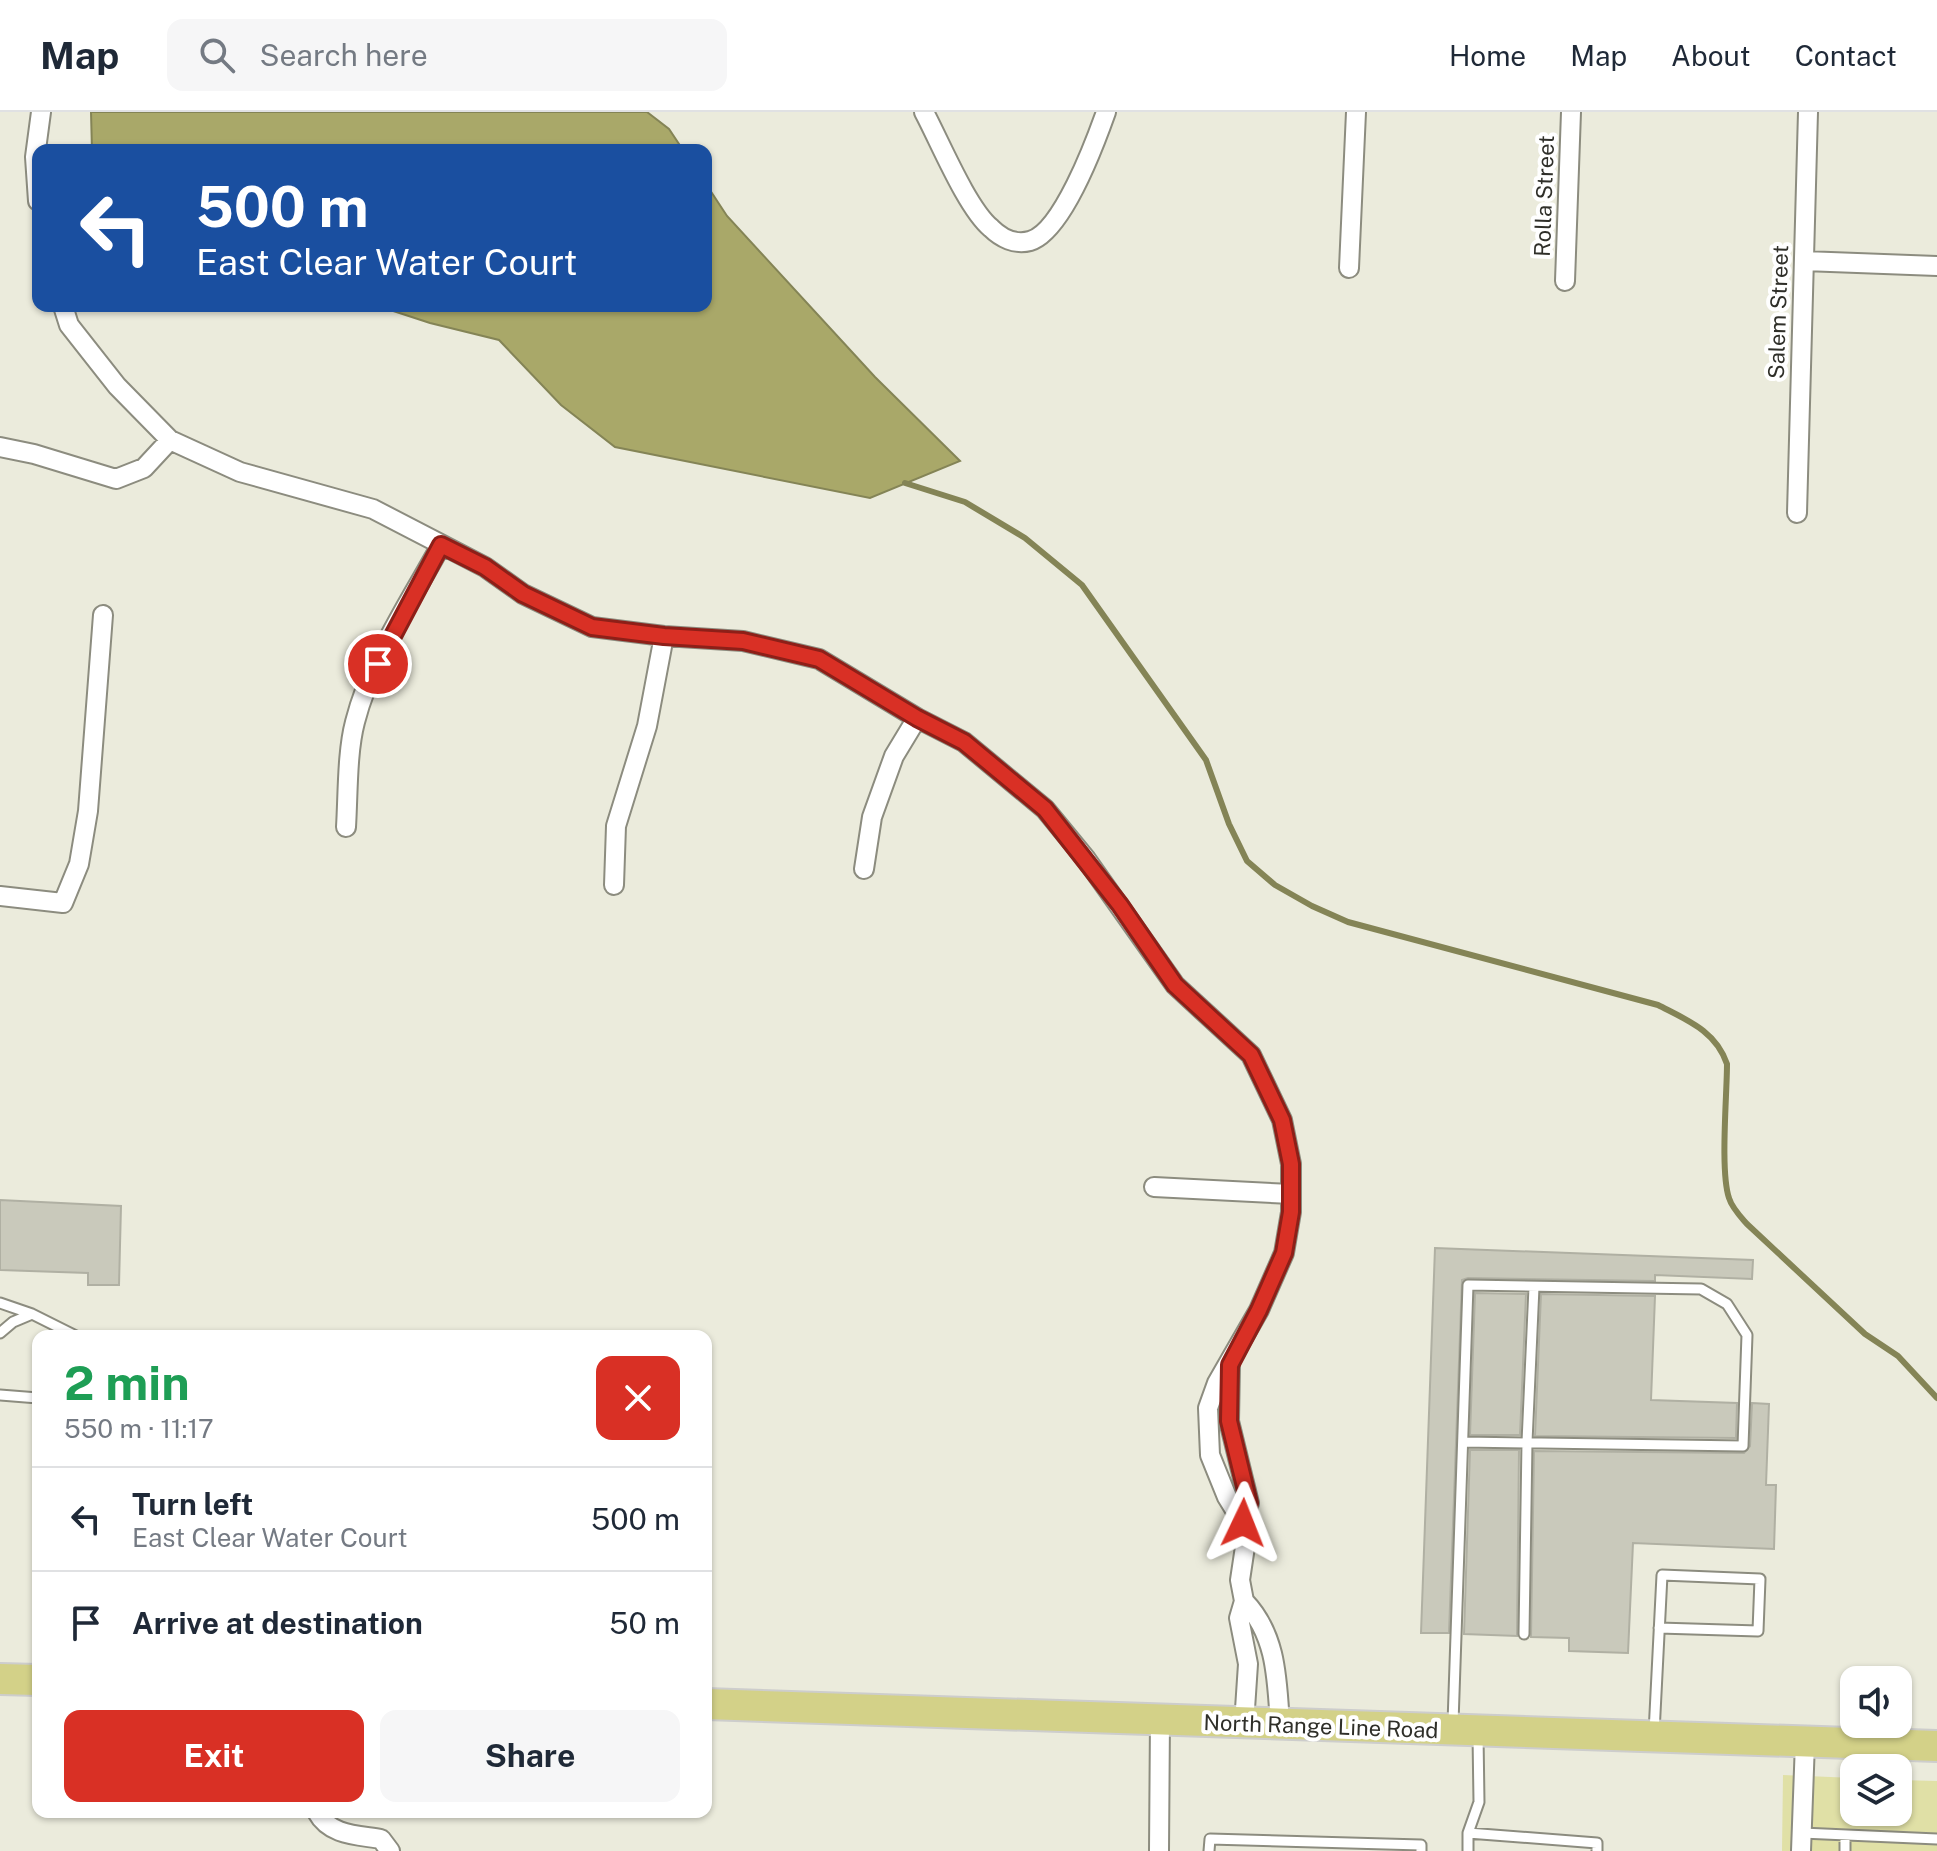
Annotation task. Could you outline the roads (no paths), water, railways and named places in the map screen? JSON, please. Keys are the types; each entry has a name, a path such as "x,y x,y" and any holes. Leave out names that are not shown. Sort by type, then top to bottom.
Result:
{"main road":[{"path":"0,1679 32,1680"},
{"name":"North Range Line Road","path":"712,1704 1937,1746"}],"street":[{"path":"37,144 41,112"},
{"path":"924,112 973,207 990,228 1011,241 1031,241 1053,225 1086,162 1106,112"},
{"path":"1349,268 1356,112"},
{"name":"Rolla Street","path":"1565,281 1571,112"},
{"name":"Salem Street","path":"1797,513 1808,112"},
{"path":"1804,261 1937,266"},
{"path":"65,312 69,325 117,386 170,440 240,472 373,509 485,567 523,594 592,627 743,641 819,659 917,718 964,742 1045,809 1120,905 1175,985 1251,1055 1282,1120 1291,1164 1291,1212 1284,1253 1259,1310 1217,1383 1208,1408 1210,1455 1243,1523 1246,1540 1240,1580 1244,1601 1239,1618 1248,1664 1244,1724"},
{"path":"0,447 116,479 144,468 170,440"},
{"path":"346,827 354,725 390,638 441,545"},
{"path":"0,896 63,903 79,864 88,811 103,615"},
{"path":"614,885 616,826 647,726 664,636"},
{"path":"864,869 872,817 894,756 917,718"},
{"path":"1154,1187 1291,1194"},
{"path":"1244,1601 1258,1616 1268,1636 1274,1660 1280,1725"},
{"path":"1159,1851 1160,1719"},
{"path":"1802,1842 1805,1742"},
{"path":"320,1818 340,1833 381,1839 390,1851"}],"lane":[{"path":"1463,1442 1743,1446 1747,1335 1727,1304 1701,1289 1468,1285 1463,1442 1465,1731 1479,1802 1468,1833 1468,1851"},
{"path":"1524,1634 1527,1442 1534,1287"},
{"path":"0,1303 64,1330"},
{"path":"0,1333 13,1322 32,1314"},
{"path":"0,1395 32,1398"},
{"path":"1654,1737 1659,1628 1662,1575 1760,1579 1758,1631 1659,1628"},
{"path":"1468,1833 1597,1843 1597,1851"},
{"path":"1802,1842 1845,1836 1937,1839"},
{"path":"1845,1836 1845,1851"},
{"path":"1209,1851 1210,1839 1421,1845 1421,1851"}],"waterway":[{"path":"905,483 965,502 1025,538 1082,585 1206,760 1229,824 1247,861 1275,885 1348,922 1658,1005 1708,1035 1727,1064 1725,1170 1726,1186 1734,1209 1865,1334 1898,1356 1937,1398"}]}
